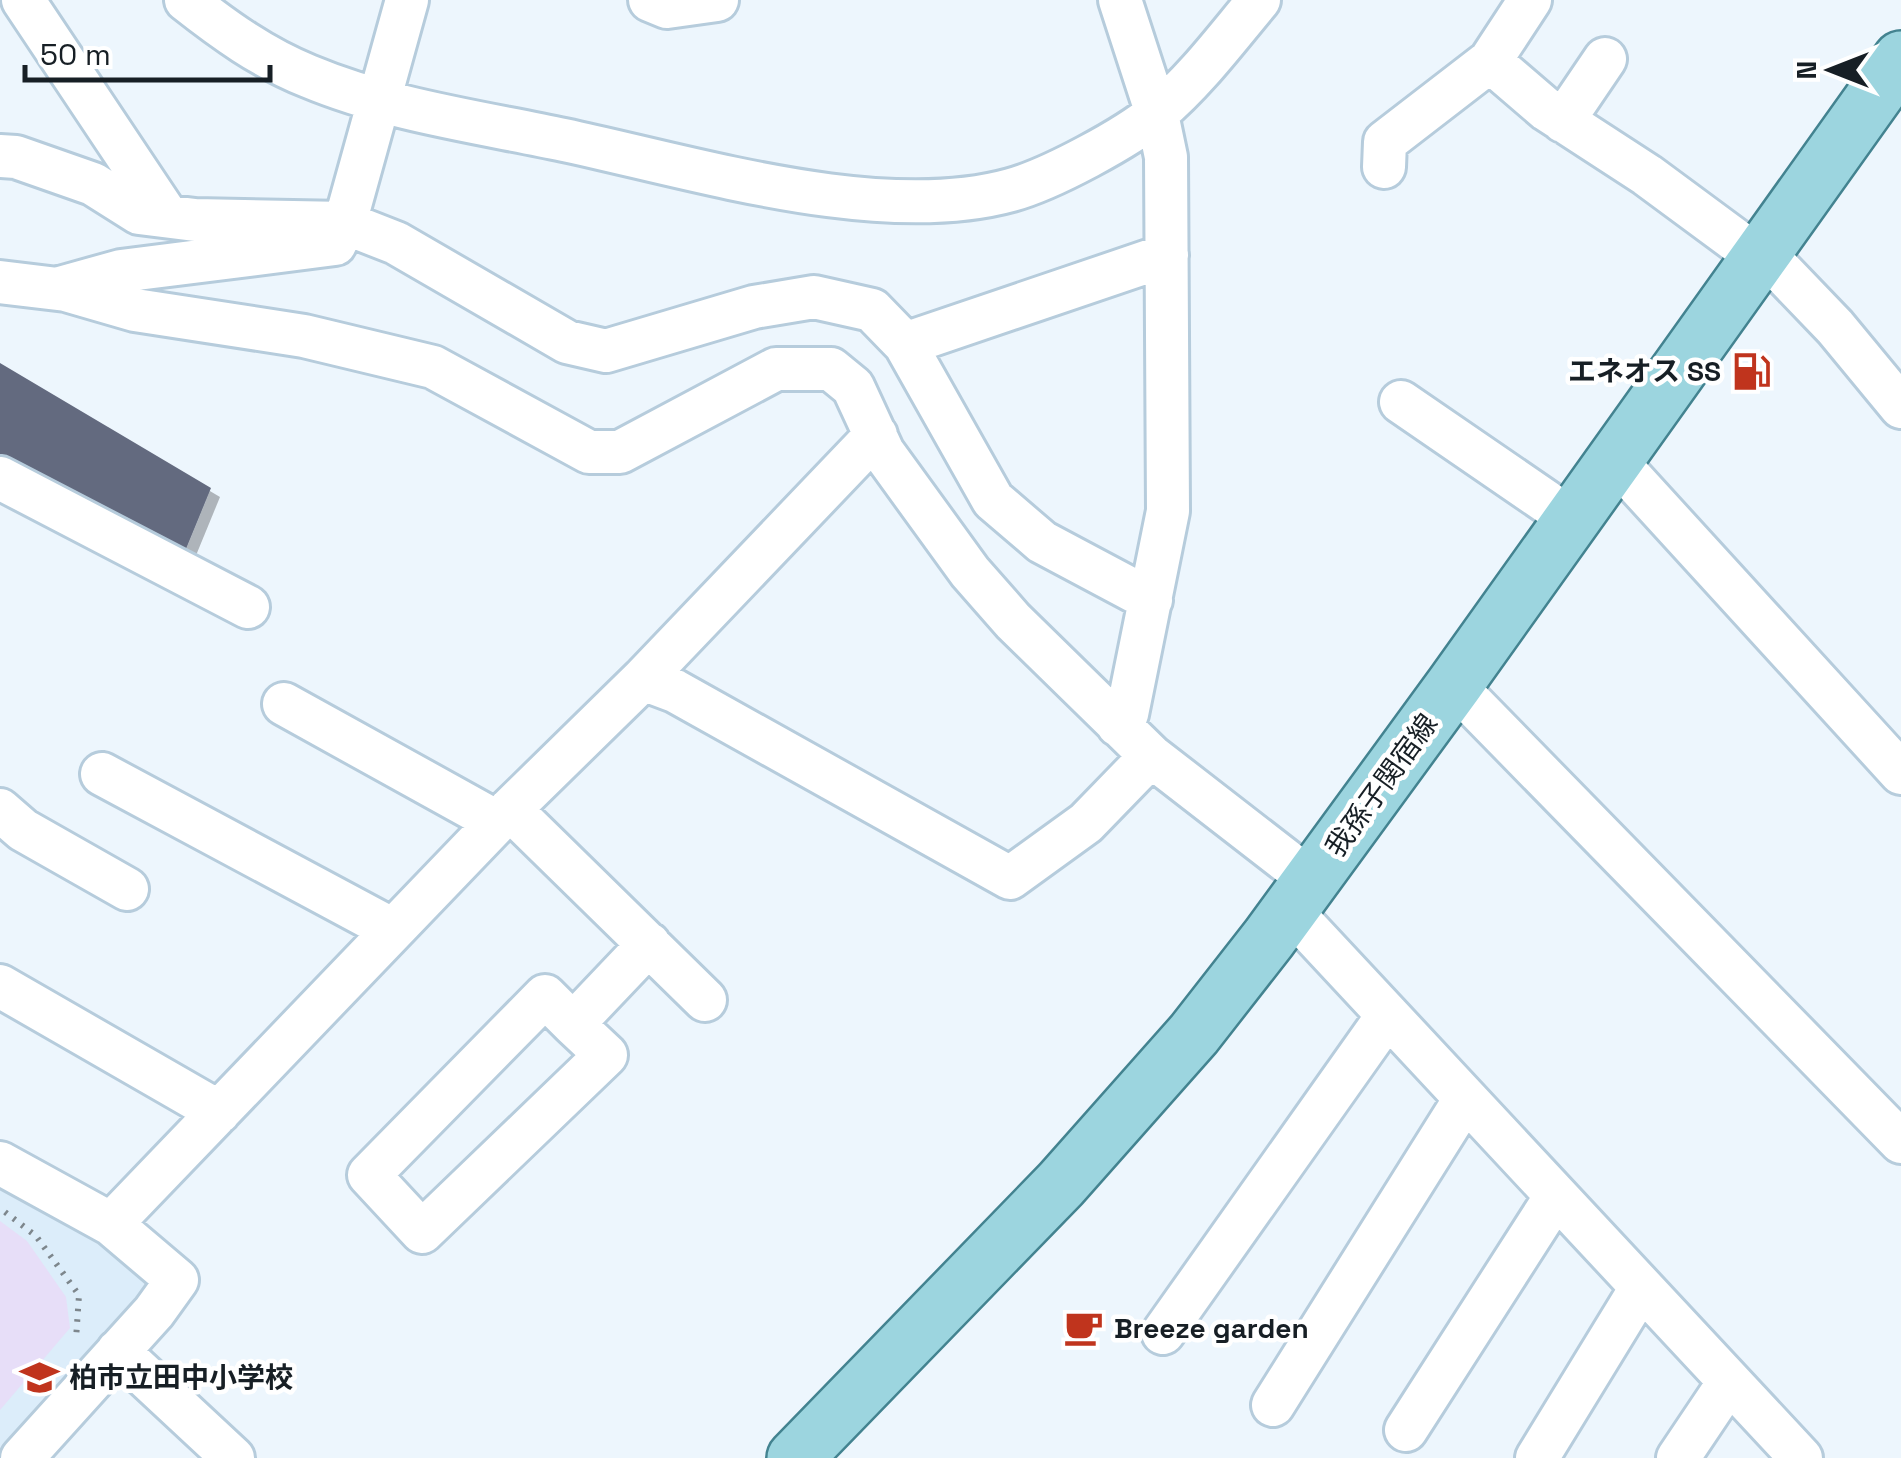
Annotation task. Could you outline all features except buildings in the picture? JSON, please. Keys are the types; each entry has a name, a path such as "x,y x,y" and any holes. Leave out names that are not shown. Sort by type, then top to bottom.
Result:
{"main road":[{"name":"我孫子関宿線","path":"795,1458 1062,1184 1194,1034 1454,685 1901,59"}],"street":[{"path":"23,0 167,216"},
{"path":"186,0 257,51 307,76 378,100 787,187 876,201 938,201 1011,190 1070,166 1156,114 1198,73 1259,0"},
{"path":"57,289 121,272 336,244 408,0"},
{"path":"650,0 667,6 718,0"},
{"path":"1118,725 1127,714 1168,511 1166,157 1120,0"},
{"path":"1384,167 1386,142 1490,61 1530,0"},
{"path":"1563,121 1605,60"},
{"path":"1490,61 1563,121 1760,254 1835,327 1901,407"},
{"path":"0,156 16,157 93,184 139,213 194,220 345,223 396,244 566,342 606,350 754,306 814,297 872,310 905,344 993,500 1042,542 1150,600"},
{"path":"905,344 1167,256"},
{"path":"0,282 57,289 135,310 304,336 433,367 590,452 620,452 776,369 831,369 853,387 884,452 970,572 1013,621 1300,895 1388,1015 1801,1458"},
{"path":"1401,402 1573,520"},
{"path":"112,1224 876,435"},
{"path":"1616,460 1901,773"},
{"path":"0,478 248,607"},
{"path":"643,679 675,691 1010,878 1086,823 1151,756"},
{"path":"1454,685 1901,1142"},
{"path":"284,704 504,816 649,944 705,1000"},
{"path":"102,774 393,930"},
{"path":"0,810 23,830 127,889"},
{"path":"572,1024 649,944"},
{"path":"0,986 218,1112"},
{"path":"545,996 572,1024 606,1055 422,1232 369,1175 545,996"},
{"path":"1163,1334 1388,1015"},
{"path":"1274,1405 1465,1099"},
{"path":"0,1163 112,1224 177,1280 25,1457"},
{"path":"1406,1430 1556,1196"},
{"path":"1537,1458 1641,1288"},
{"path":"118,1351 233,1458"},
{"path":"1678,1458 1728,1382"}],"path":[{"path":"0,1208 36,1236 79,1295 78,1338 71,1348"}],"shaded area":[{"name":"柏市立田中小学校","path":"0,1180 97,1232 149,1276 149,1297 7,1458 0,1458"},
{"path":"0,1221 27,1241 66,1297 70,1328 0,1410"}],"place":[{"name":"エネオス SS","path":"1751,371"},
{"name":"Breeze garden","path":"1084,1328"},
{"name":"柏市立田中小学校","path":"39,1377"}]}
